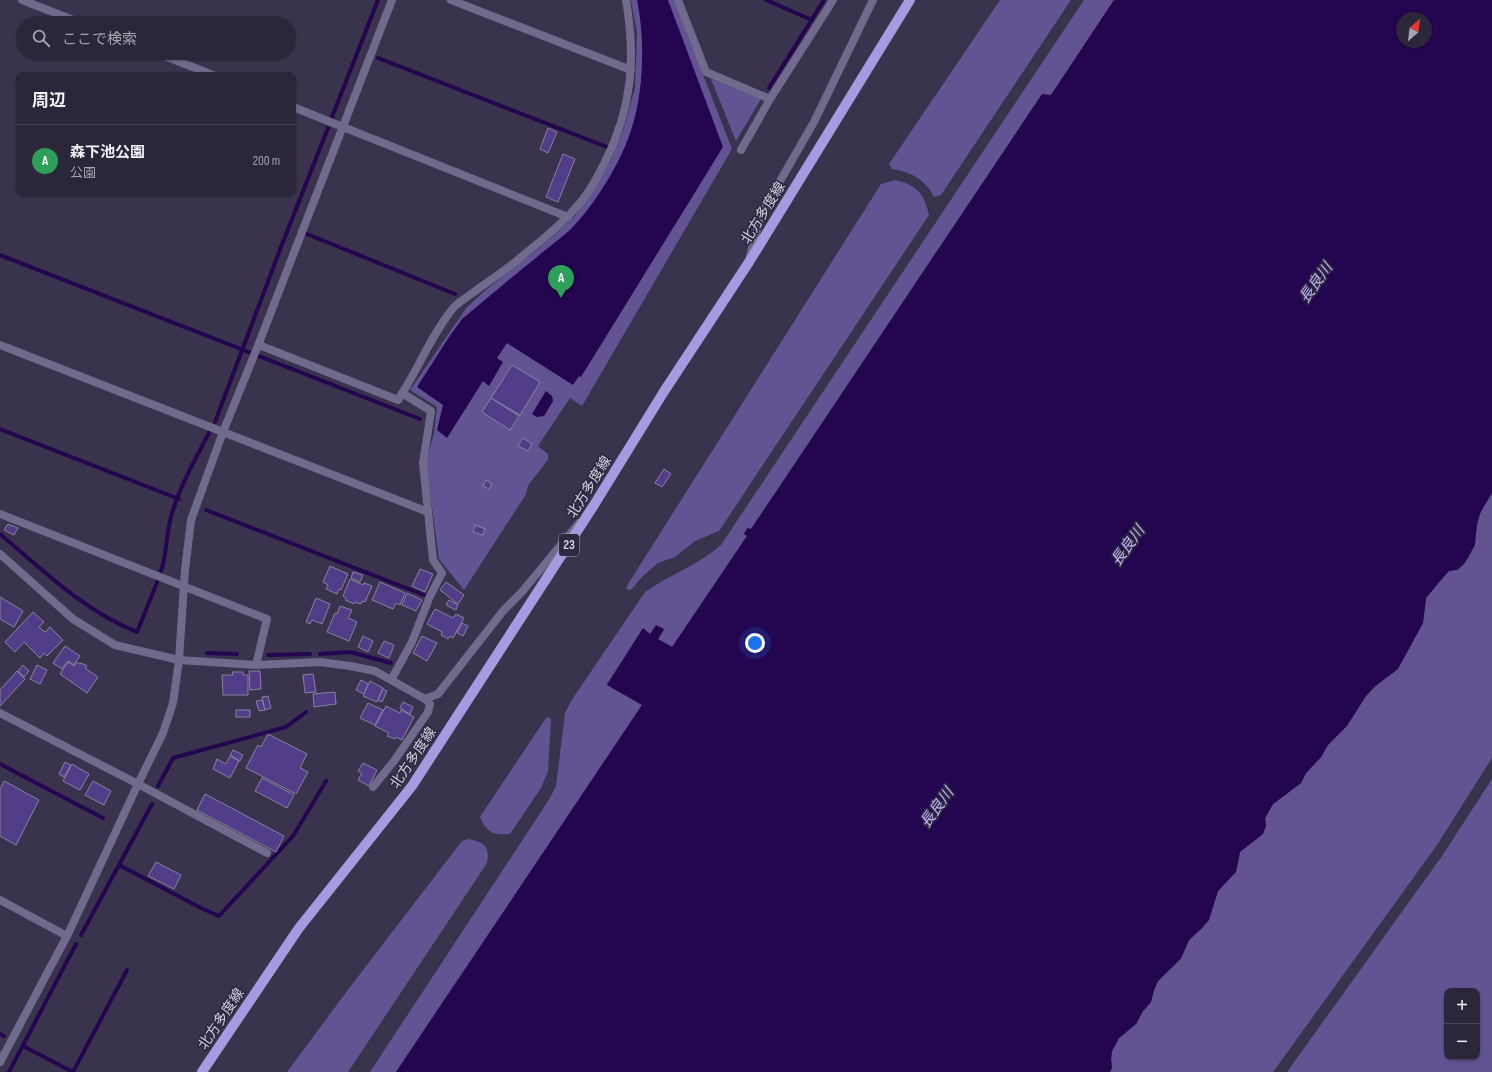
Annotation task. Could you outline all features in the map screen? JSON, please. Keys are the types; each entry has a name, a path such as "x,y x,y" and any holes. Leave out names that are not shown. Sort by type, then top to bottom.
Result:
{"main road":[{"name":"北方多度線","path":"202,1072 299,928 412,786 594,505 663,393 749,262 910,0"}],"street":[{"path":"22,0 63,16"},
{"path":"0,1062 66,936 163,734 173,703 180,660 184,586 191,520 223,432 258,347 342,126 392,0"},
{"path":"451,0 631,70"},
{"path":"258,347 398,400 455,306 519,259 568,216 584,199 595,182 620,126 629,91 631,70 631,27 626,0"},
{"path":"678,0 706,72 770,99"},
{"path":"741,150 770,99 832,0"},
{"path":"749,262 761,214 817,117 873,0"},
{"path":"175,60 205,72"},
{"path":"296,107 568,216"},
{"path":"0,345 428,512"},
{"path":"391,680 412,642 430,596 442,573 433,560 423,462 431,411 402,393"},
{"path":"425,699 438,694 503,611 521,593 594,505"},
{"path":"0,514 267,619 256,665"},
{"path":"0,554 72,619 115,645 180,660 256,665 320,662 350,666 375,671 425,699 430,704 428,712 394,761 373,787"},
{"path":"0,713 138,784 267,853"},
{"path":"0,900 66,936"}],"shaded area":[{"path":"631,0 674,0 732,149 582,406 570,398 538,446 548,454 548,460 529,484 525,496 464,590 439,559 426,463 434,433 437,407 410,390 467,307 487,289 538,249 573,218 595,188 612,157 624,128 635,88 637,33"},
{"path":"1000,0 1071,0 941,195 934,197 926,185 917,177 892,169 889,164"},
{"path":"1084,0 1114,0 1051,95 751,529 747,528 744,534 747,536 672,648 658,639 664,630 650,634 643,629 607,684 642,705 396,1072 370,1072 550,798 556,786 565,713 571,701 645,592 703,558 721,545"},
{"path":"711,79 761,99 736,141"},
{"path":"895,180 909,184 918,191 925,201 929,215 719,531 695,541 675,557 658,563 643,576 631,590 626,589 881,184"},
{"path":"1492,493 1492,758 1437,845 1273,1072 1110,1072 1112,1068 1112,1051 1119,1038 1136,1024 1143,1011 1151,1002 1158,981 1181,959 1189,940 1202,928 1213,906 1218,891 1227,881 1238,863 1240,852 1266,826 1265,818 1273,804 1301,783 1306,773 1321,757 1328,745 1366,696 1384,678 1415,636 1423,623 1426,598 1449,571 1458,568 1465,563 1469,557 1481,512"},
{"path":"550,717 548,771 541,788 510,834 491,832 482,822 480,817 546,718"},
{"path":"1492,779 1492,1072 1287,1072 1442,856"},
{"path":"469,839 479,842 485,846 488,853 487,863 348,1072 287,1072 462,841"}],"water":[{"path":"637,0 668,0 723,147 581,377 579,376 573,385 507,343 497,358 503,362 489,386 483,381 447,438 437,430 443,405 417,387 462,319 572,228 608,180 628,140 639,96 642,47 640,15"},
{"name":"長良川","path":"1114,0 1492,0 1492,493 1480,513 1477,523 1475,545 1464,564 1457,570 1449,571 1426,598 1423,623 1398,669 1374,687 1366,696 1347,726 1328,745 1321,757 1306,773 1301,783 1273,804 1265,818 1266,826 1263,834 1240,852 1236,872 1218,891 1209,920 1189,940 1181,958 1158,981 1151,1002 1143,1011 1136,1024 1119,1038 1112,1051 1112,1068 1110,1072 396,1072 642,705 607,685 643,628 650,634 656,625 664,629 658,639 672,647 747,536 744,534 748,528 751,529 1042,94 1051,95"},
{"path":"546,391 552,396 553,401 544,416 537,417 532,414"}],"building":[{"path":"548,128 557,132 548,153 540,149"},
{"path":"563,154 575,159 558,202 546,197"},
{"path":"512,365 540,382 520,415 491,398"},
{"path":"491,398 519,416 510,430 482,412"},
{"path":"523,438 532,444 528,451 518,446"},
{"path":"664,469 671,474 662,487 655,483"},
{"path":"486,480 492,484 489,489 483,486"},
{"path":"8,524 18,528 14,535 4,530"},
{"path":"475,525 485,529 483,535 473,532"},
{"path":"330,566 348,574 341,590 339,589 337,594 326,589 328,585 323,582"},
{"path":"420,569 433,574 425,592 412,586"},
{"path":"353,572 363,575 360,582 351,578"},
{"path":"350,579 363,585 364,583 372,586 365,602 362,601 361,604 355,602 354,604 345,600 346,598 343,596"},
{"path":"380,582 405,593 400,605 396,603 393,609 372,600"},
{"path":"446,582 464,595 458,604 440,590"},
{"path":"407,593 422,600 416,611 402,605"},
{"path":"0,597 23,611 14,627 0,619"},
{"path":"316,598 330,604 322,624 312,620 310,624 306,622"},
{"path":"449,600 458,605 456,610 446,605"},
{"path":"340,606 352,610 348,618 357,622 349,641 327,632 335,613 337,614"},
{"path":"435,609 453,618 456,614 464,618 453,638 450,636 448,639 441,635 442,632 427,624"},
{"path":"33,612 44,622 39,627 45,632 50,627 63,640 47,656 44,653 40,658 24,642 15,652 5,642"},
{"path":"462,623 468,626 463,636 457,633"},
{"path":"363,636 373,641 368,652 358,647"},
{"path":"422,636 437,643 427,661 413,653"},
{"path":"384,641 394,645 389,658 378,653"},
{"path":"65,646 80,656 74,665 68,661 62,669 53,663"},
{"path":"68,662 74,666 76,662 87,666 85,668 98,677 87,693 60,674"},
{"path":"23,665 29,671 24,677 18,671"},
{"path":"37,665 47,670 40,684 30,679"},
{"path":"17,671 25,679 0,706 0,690"},
{"path":"249,671 260,671 261,689 250,690"},
{"path":"232,672 243,672 243,675 248,675 248,695 223,695 222,675 233,675"},
{"path":"313,674 316,692 305,693 303,675"},
{"path":"361,680 368,684 364,694 356,690"},
{"path":"370,681 383,688 377,702 363,696"},
{"path":"383,689 387,691 382,702 378,700"},
{"path":"335,692 336,704 314,707 313,694"},
{"path":"268,696 271,708 265,710 262,697"},
{"path":"262,700 265,710 259,711 256,701"},
{"path":"403,702 413,707 410,714 400,708"},
{"path":"368,703 383,710 375,725 360,718"},
{"path":"386,706 400,713 401,710 414,717 402,740 396,737 395,739 387,736 389,733 375,726"},
{"path":"236,710 250,710 250,717 236,717"},
{"path":"268,734 307,754 300,768 308,772 296,794 246,768 258,745 261,747"},
{"path":"233,750 243,755 240,761 230,755"},
{"path":"230,756 239,761 230,778 213,769 217,759 226,764"},
{"path":"65,762 71,765 64,777 59,774"},
{"path":"363,763 377,770 369,786 358,780 362,773 358,771"},
{"path":"72,764 89,774 80,790 63,781"},
{"path":"262,778 294,795 287,808 255,791"},
{"path":"4,781 39,800 16,845 0,836 0,789"},
{"path":"93,781 111,791 104,805 85,795"},
{"path":"205,794 284,836 276,852 197,810"},
{"path":"156,862 181,875 174,889 148,876"}],"waterway":[{"path":"332,117 378,0"},
{"path":"766,0 812,20"},
{"path":"769,88 824,0"},
{"path":"378,58 607,147"},
{"path":"215,422 328,128"},
{"path":"307,234 455,294"},
{"path":"0,255 420,419"},
{"path":"0,429 179,499"},
{"path":"161,571 169,524 174,506 188,474 209,433"},
{"path":"206,510 424,595"},
{"path":"0,534 65,589 99,613 137,632 158,580"},
{"path":"320,654 350,652 391,663"},
{"path":"207,653 237,654"},
{"path":"268,655 310,654"},
{"path":"158,786 173,758 286,727 306,712"},
{"path":"0,764 103,818"},
{"path":"119,865 219,916 293,836 326,781"},
{"path":"81,935 152,804"},
{"path":"9,1072 76,944"},
{"path":"23,1046 73,1072 127,970"},
{"path":"0,1034 4,1036"}],"place":[{"name":"森下池公園","path":"561,298"}]}
